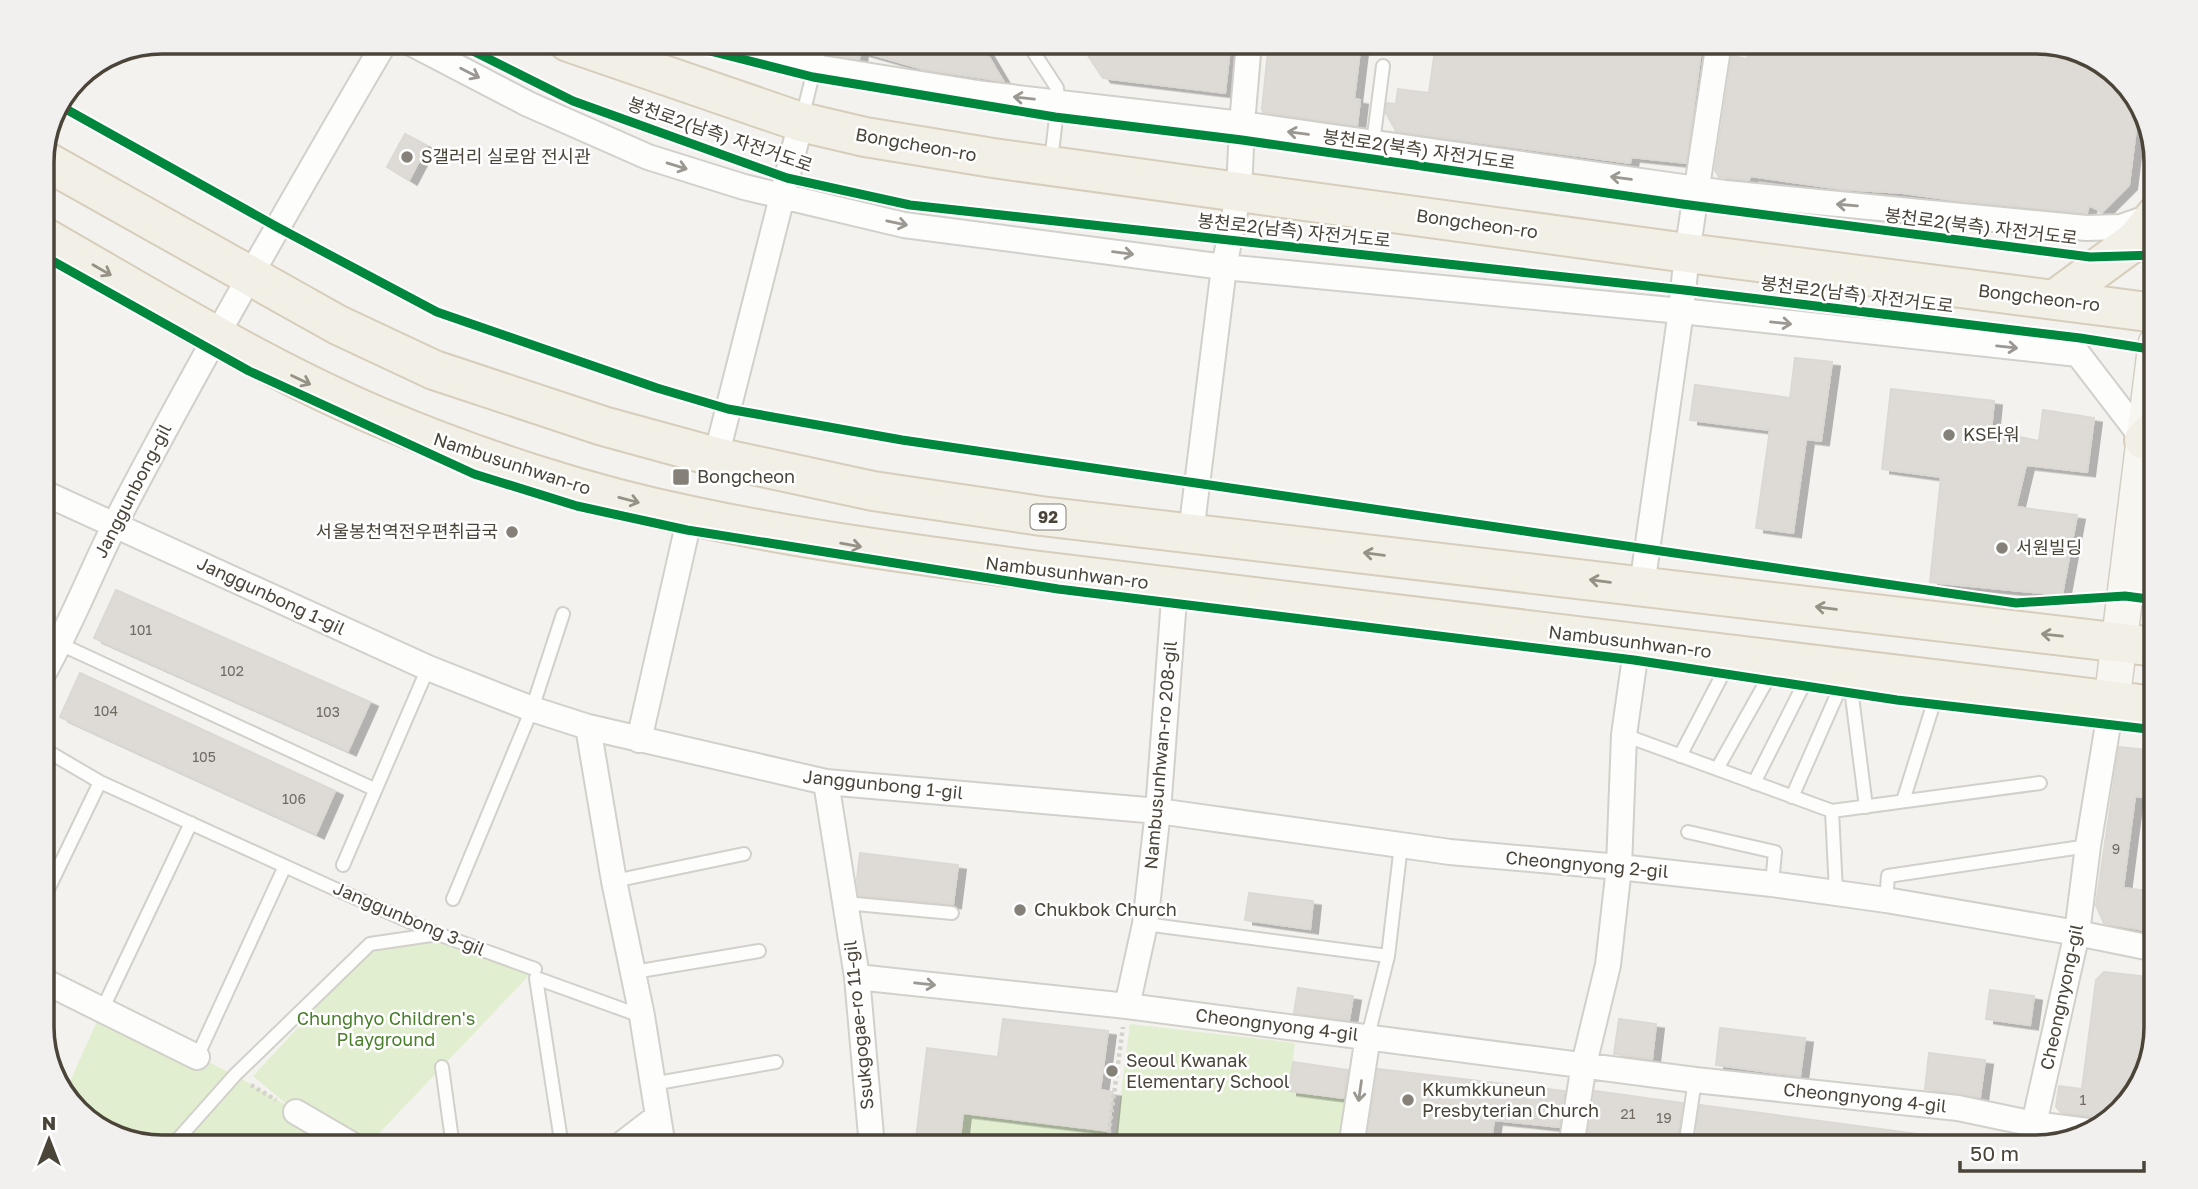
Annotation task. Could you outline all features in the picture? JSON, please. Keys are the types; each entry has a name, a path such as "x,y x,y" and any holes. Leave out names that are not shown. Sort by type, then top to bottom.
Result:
{"main road":[{"name":"Bongcheon-ro","path":"603,54 801,122 865,137 993,158 1239,192 2144,311"},
{"name":"92","path":"54,166 338,325 434,370 603,426 716,457 873,491 1041,516 2138,644"},
{"path":"2054,300 2136,240 2144,230"},
{"name":"Nambusunhwan-ro","path":"54,242 223,321 295,377 365,410 445,443 585,488 690,516 868,548 2144,704"},
{"path":"2112,700 2138,644 2144,539"},
{"path":"1279,599 1264,589 1258,571 1265,554 1281,545 1290,545"}],"street":[{"path":"223,321 378,54"},
{"path":"432,54 528,104 648,157 744,187 904,225 1224,267 1681,311 2078,354 2144,427"},
{"path":"768,54 815,67 984,94 1057,94 1242,124 1698,189 2086,228 2121,227 2144,220"},
{"path":"1191,533 1224,267 1239,192 1248,54"},
{"path":"1642,586 1687,253 1717,54"},
{"path":"716,457 801,122"},
{"name":"Janggunbong-gil","path":"54,655 114,524 223,321"},
{"name":"Janggunbong 1-gil","path":"54,497 428,668 532,709 588,727 826,782 1158,811"},
{"path":"639,740 690,516"},
{"name":"Nambusunhwan-ro 208-gil","path":"1127,1006 1145,924 1158,811 1175,586"},
{"path":"1573,1135 1584,1064 1608,965 1619,867 1623,735 1637,643"},
{"name":"Cheongnyong-gil","path":"2038,1135 2077,933 2112,700"},
{"path":"588,727 614,881 642,1016 661,1135"},
{"name":"Ssukgogae-ro 11-gil","path":"826,782 857,976 871,1135"},
{"name":"Cheongnyong 2-gil","path":"1158,811 1450,852 1619,867 1836,892 2144,947"},
{"name":"Cheongnyong 4-gil","path":"857,976 1127,1006 1695,1080 1958,1108 2029,1135"},
{"path":"54,987 197,1057"},
{"path":"1353,1135 1368,1036"},
{"path":"296,1112 335,1135"},
{"path":"634,1135 657,1117"}],"lane":[{"path":"801,122 818,54"},
{"path":"1034,54 1057,94 1051,165"},
{"path":"1373,143 1383,66"},
{"path":"453,898 532,709 563,614"},
{"path":"60,644 374,789"},
{"name":"Nambusunhwan-ro","path":"1680,756 1733,655"},
{"path":"1717,769 1813,665"},
{"path":"1754,783 1813,665"},
{"path":"1792,797 1813,665"},
{"path":"1813,665 1866,807"},
{"path":"343,865 428,668"},
{"path":"1903,801 1941,680"},
{"path":"1623,735 1832,811 2040,783"},
{"name":"Janggunbong 3-gil","path":"54,755 100,782 285,866 438,934 535,969"},
{"path":"54,877 100,782"},
{"path":"1832,811 1836,892"},
{"path":"102,1010 191,823"},
{"path":"1688,832 1775,852 1772,884"},
{"path":"1368,1036 1388,956 1401,845"},
{"path":"1886,900 1888,876 2088,846"},
{"path":"614,881 744,854"},
{"path":"197,1057 285,866"},
{"path":"845,903 952,913"},
{"path":"1145,924 1388,956"},
{"path":"182,1135 235,1075 370,944 438,934"},
{"path":"634,972 759,951"},
{"path":"560,1135 536,978 642,1016"},
{"path":"652,1084 776,1062"},
{"path":"442,1067 451,1135"},
{"path":"1687,1135 1695,1080"}],"path":[{"path":"1109,1135 1127,1006"}],"green space":[{"name":"Chunghyo Children's Playground","path":"438,941 535,969 377,1135 141,1133 102,1117 81,1098 70,1083 102,1010 235,1075 291,1108 253,1076 370,950"},
{"path":"1130,1024 1295,1043 1289,1090 1356,1100 1351,1135 1116,1135"},
{"path":"966,1087 973,1114 1109,1131 1108,1135 960,1135"}],"building":[{"path":"827,54 860,54 859,59"},
{"path":"870,54 987,54 1003,81 923,69"},
{"path":"1087,54 1229,54 1225,93 1103,78"},
{"path":"1268,54 1360,54 1354,99 1360,100 1357,125 1263,112"},
{"path":"1434,54 1701,54 1686,163 1631,157 1630,163 1396,131 1386,113 1387,103 1396,104 1398,89 1429,93"},
{"path":"1748,54 2036,54 2064,58 2083,65 2107,81 2126,102 2133,115 2137,124 2129,185 2102,212 2089,205 2087,213 1841,189 1750,176 1749,180 1719,177 1715,170 1732,56 1747,59"},
{"name":"S갤러리 실로암 전시관","path":"405,134 427,146 409,180 387,167"},
{"path":"1795,358 1832,362 1821,441 1806,439 1793,533 1756,528 1770,430 1690,420 1695,385 1790,398"},
{"path":"1891,389 1994,401 1991,431 2039,441 2043,410 2094,418 2087,472 2026,465 2016,507 2077,515 2062,595 1930,582 1941,477 1882,469"},
{"path":"116,590 370,702 348,751 94,638"},
{"path":"80,673 335,791 316,834 60,717"},
{"path":"2119,747 2144,750 2144,797 2135,796 2123,888 2144,891 2144,930 2104,923 2096,905"},
{"path":"860,853 958,865 953,904 859,896 857,879"},
{"path":"1249,893 1313,901 1310,929 1245,920"},
{"path":"2104,972 2144,977 2144,1027 2142,1048 2126,1087 2094,1118 2061,1112 2056,1107 2059,1086 2082,1089 2096,980"},
{"path":"1298,988 1353,996 1349,1020 1294,1013"},
{"path":"1990,990 2034,996 2030,1025 1986,1019"},
{"path":"1003,1019 1108,1031 1100,1090 1113,1092 1109,1131 963,1113 960,1135 916,1135 927,1048 998,1057"},
{"path":"1619,1019 1656,1024 1652,1059 1614,1054"},
{"path":"1720,1028 1805,1038 1800,1076 1716,1065"},
{"path":"1929,1053 1985,1060 1980,1097 1925,1089"},
{"path":"1293,1062 1348,1070 1343,1098 1289,1091"},
{"path":"1378,1069 1565,1091 1559,1127 1494,1120 1492,1135 1368,1135"},
{"path":"1595,1091 1683,1103 1678,1135 1588,1135"},
{"path":"1700,1105 1926,1135 1696,1135"}],"cycle path":[{"name":"봉천로2(남측) 자전거도로","path":"479,54 573,101 787,178 910,205 1684,290 2144,348"},
{"name":"봉천로2(북측) 자전거도로","path":"722,54 813,77 1055,117 1242,140 1682,204 2090,257 2144,255"},
{"path":"68,110 277,227 437,312 657,388 728,409 902,440 2016,603 2125,596 2144,598"},
{"path":"54,262 249,371 474,474 577,506 687,530 1058,589 1634,660 1897,700 2144,729"}],"place":[{"name":"S갤러리 실로암 전시관","path":"407,157"},
{"name":"KS타워","path":"1949,435"},
{"name":"Bongcheon","path":"681,477"},
{"name":"서울봉천역전우편취급국","path":"512,532"},
{"name":"서원빌딩","path":"2002,548"},
{"name":"Chukbok Church","path":"1020,910"},
{"name":"Seoul Kwanak Elementary School","path":"1112,1071"},
{"name":"Kkumkkuneun Presbyterian Church","path":"1408,1100"}]}
